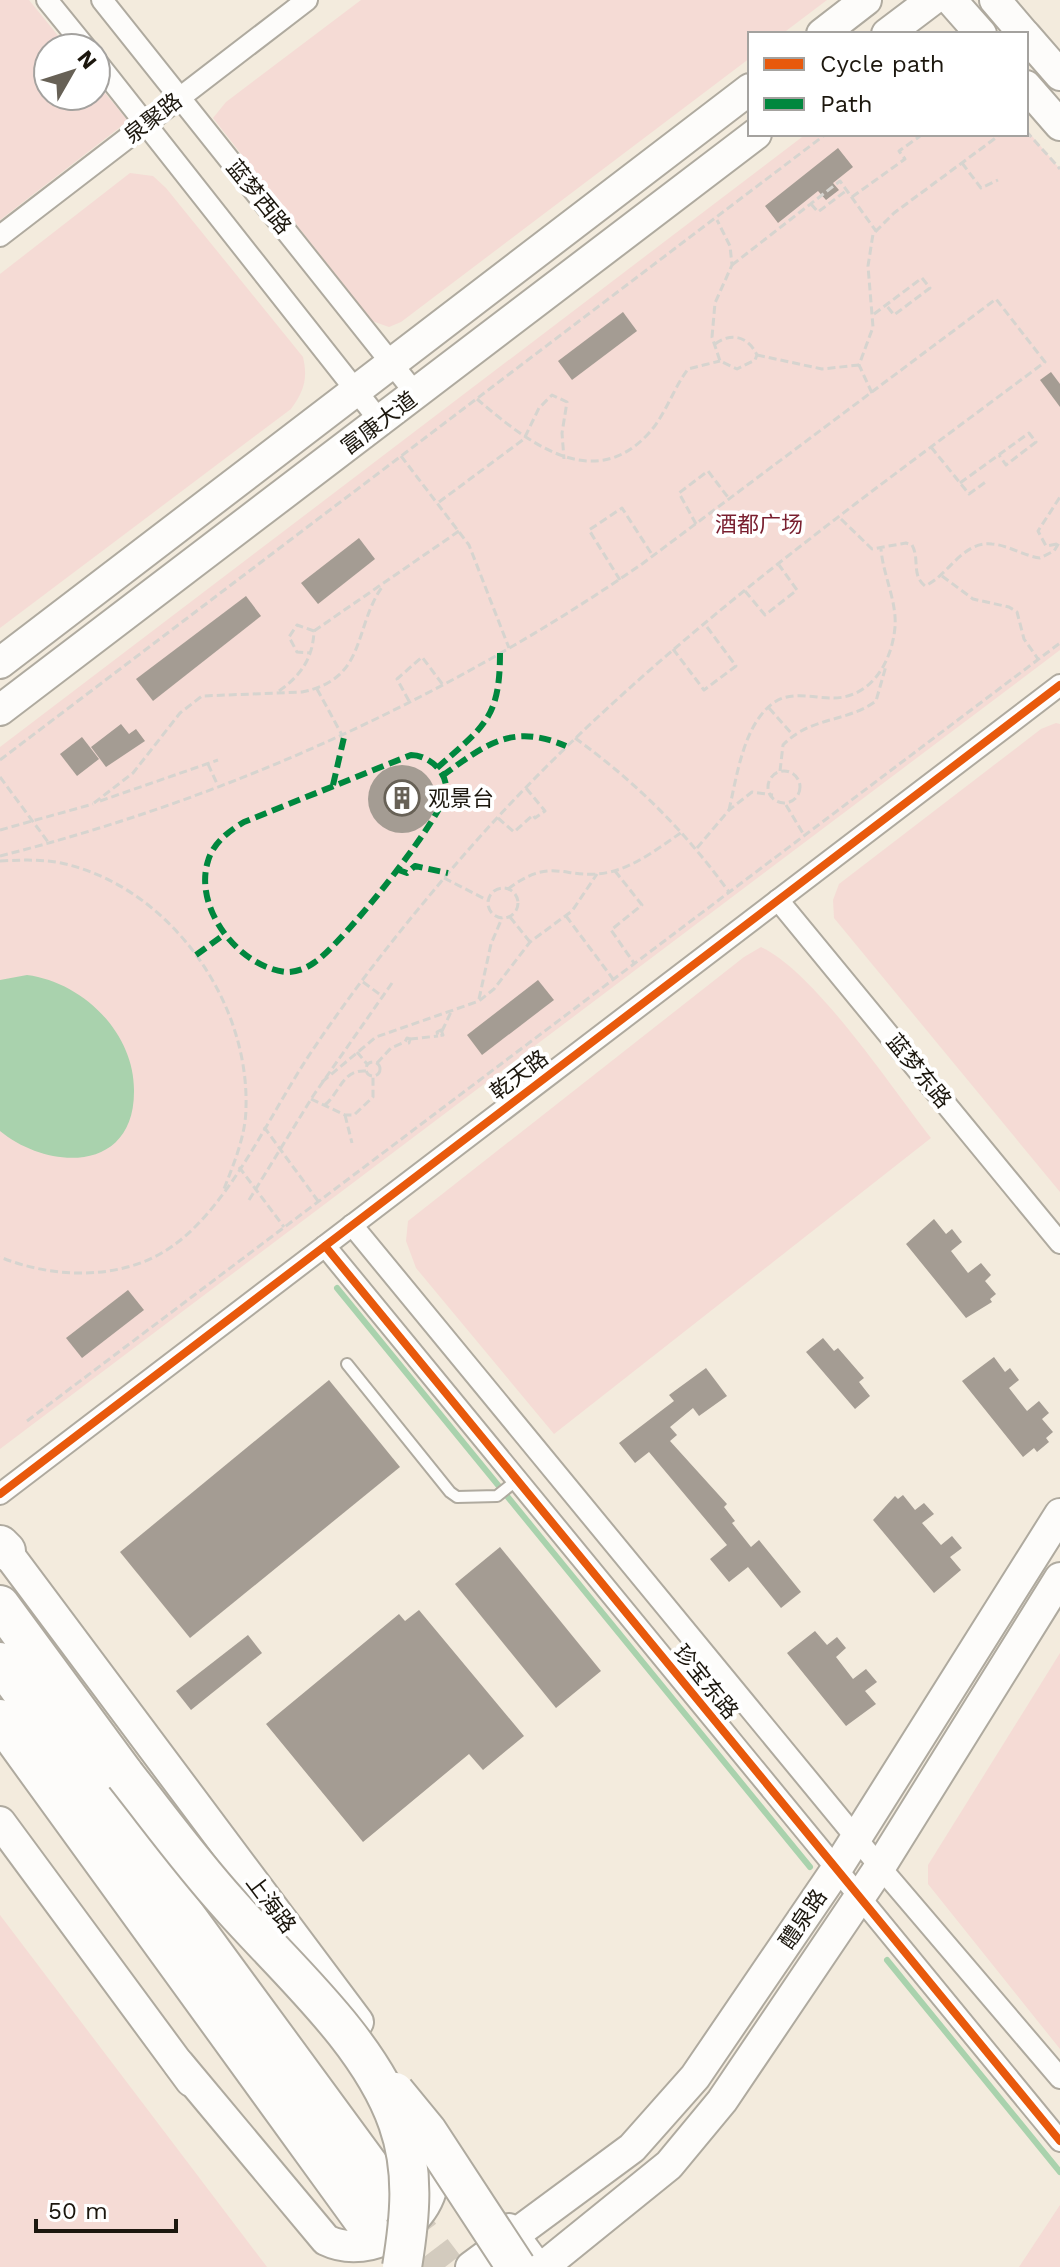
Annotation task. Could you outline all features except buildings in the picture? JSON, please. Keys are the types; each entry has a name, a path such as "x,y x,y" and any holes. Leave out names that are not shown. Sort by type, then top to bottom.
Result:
{"highway":[{"path":"0,1605 125,1775 225,1900 347,2035 427,2131 514,2250"},
{"path":"0,1662 398,2205"},
{"path":"0,1719 369,2228"},
{"path":"347,2035 384,2093 403,2142 411,2210 402,2267"}],"street":[{"path":"47,0 73,32"},
{"name":"蓝梦西路","path":"102,0 416,394"},
{"name":"泉聚路","path":"0,236 307,0"},
{"path":"825,32 866,0"},
{"path":"890,32 932,0"},
{"path":"951,0 979,32"},
{"path":"995,0 1022,32"},
{"path":"1028,38 1060,75"},
{"name":"蓝梦西路","path":"112,81 380,421"},
{"path":"1028,88 1060,125"},
{"name":"富康大道","path":"0,663 748,91"},
{"name":"富康大道","path":"0,710 753,136"},
{"name":"乾天路","path":"0,1494 1060,685"},
{"name":"蓝梦东路","path":"778,900 1060,1243"},
{"name":"珍宝东路","path":"352,1225 880,1867 1060,2078"},
{"name":"珍宝东路","path":"325,1246 1060,2141"},
{"name":"醴泉路","path":"471,2267 514,2250 632,2148 695,2077 836,1870 1060,1514"},
{"name":"上海路","path":"2,1546 317,1966 514,2250 540,2267"},
{"name":"醴泉路","path":"540,2267 669,2165 722,2101 880,1867 1060,1578"},
{"path":"0,1822 327,2267"},
{"path":"179,2064 326,2240 349,2250 379,2244 396,2236 418,2220 428,2203 437,2171 432,2154 317,1966"}],"lane":[{"path":"347,1364 457,1497 497,1496 517,1480"}],"path":[{"path":"1028,133 1060,169"},
{"path":"0,760 823,136"},
{"path":"852,197 905,159 899,151 920,136"},
{"path":"872,393 859,365 873,327 868,266 876,231 998,136"},
{"path":"962,163 981,188 998,180"},
{"path":"732,265 840,181 876,231"},
{"path":"811,204 818,212 847,190"},
{"path":"716,218 730,246 732,265 711,320 720,361"},
{"path":"874,314 886,305 922,278 930,288 894,315 886,305"},
{"path":"0,1257 56,1273 106,1271 153,1257 174,1246 206,1217 220,1199 264,1127 363,981 444,878 575,738 704,623 1045,362 996,299 620,580 443,685 342,735 218,786 1,856"},
{"path":"715,344 730,336 740,338 757,355 822,369 859,365"},
{"path":"477,399 524,439 564,459 603,459 634,446 664,413 688,369 720,361 737,369 755,360 757,355"},
{"path":"439,502 524,439 545,399 557,394 567,402 562,433 564,459"},
{"path":"960,483 1029,433 1036,442 1006,465 999,455"},
{"path":"931,447 969,494 987,481"},
{"path":"401,456 459,531 483,576 509,648"},
{"path":"697,525 679,493 708,471 730,500"},
{"path":"1060,497 1057,509 1047,514 1038,531 1046,546 1060,542"},
{"path":"620,580 589,530 622,508 653,556"},
{"path":"840,518 853,535 872,549 906,543 912,545 920,582 925,586 942,576 973,546 992,544 1040,558 1054,551 1060,542"},
{"path":"276,693 296,678 311,653 314,631 459,531"},
{"path":"780,771 783,745 802,728 850,715 876,701 893,642 895,610 883,575 881,549"},
{"path":"745,591 765,615 797,590 779,565"},
{"path":"942,576 973,599 1009,607 1017,612 1024,639 1038,659"},
{"path":"94,803 133,773 173,720 202,696 317,689 335,678 358,650 375,598 382,587"},
{"path":"673,649 704,690 736,666 704,623"},
{"path":"311,653 297,652 289,637 297,625 314,631"},
{"path":"27,1421 1060,643"},
{"path":"409,702 397,679 422,657 443,685"},
{"path":"729,810 750,735 769,708 788,697 850,697 878,676 886,664"},
{"path":"317,689 342,735"},
{"path":"769,708 793,735"},
{"path":"575,738 630,778 697,848 729,892"},
{"path":"0,830 94,803 218,760"},
{"path":"208,764 218,786"},
{"path":"786,805 799,793 798,783 788,769 769,780 775,802 786,805 804,835"},
{"path":"0,777 49,843"},
{"path":"498,818 514,832 533,815 535,818 545,811 526,788"},
{"path":"697,848 729,810 752,792 773,795"},
{"path":"488,900 498,889 508,889 539,870 597,874 615,871 637,862 682,832"},
{"path":"1,856 62,863 122,888 164,918 209,975 233,1025 243,1064 246,1108 239,1151 220,1199"},
{"path":"615,871 642,905 611,930 635,963"},
{"path":"322,1082 376,1037 479,1001 494,989 530,942 566,916 597,874"},
{"path":"444,878 488,900 493,914 502,918 510,917 517,910 518,900 508,889"},
{"path":"566,916 613,979"},
{"path":"510,917 530,942"},
{"path":"479,1001 491,944 502,918"},
{"path":"363,981 382,996"},
{"path":"249,1200 322,1082 392,983"},
{"path":"367,1064 377,1063 391,1048 408,1041 438,1036 437,1032 442,1031 451,1012"},
{"path":"357,1052 367,1064 366,1071"},
{"path":"373,1076 380,1071 377,1063"},
{"path":"311,1099 345,1115 354,1115 369,1105 375,1090 373,1076 366,1071 352,1072 336,1096 325,1105"},
{"path":"345,1115 352,1143"},
{"path":"264,1127 318,1201"},
{"path":"239,1167 284,1227"}],"green space":[{"path":"0,0 29,0 55,32 32,32 32,112 112,112 112,102 128,121 0,220"},
{"path":"361,0 827,0 785,32 748,32 748,60 401,322 389,327 372,321 213,118 226,102"},
{"name":"酒都广场","path":"1028,131 1060,169 1060,650 0,1449 0,747 803,136 1028,136"},
{"path":"130,173 153,176 166,188 303,357 304,384 291,409 0,628 0,274"},
{"path":"1060,724 1060,1192 834,918 833,900 839,884 1041,729"},
{"path":"761,947 782,960 828,1005 931,1138 554,1434 416,1268 406,1241 408,1221 744,957"},
{"path":"1060,1653 1060,2049 928,1884 928,1865"},
{"path":"0,1915 267,2267 0,2267"},
{"path":"1060,2205 1060,2267 1019,2267"}],"shaded area":[{"path":"27,975 67,988 85,999 115,1030 125,1049 132,1069 134,1090 131,1117 120,1137 105,1150 86,1157 64,1157 42,1153 0,1131 0,980"}],"waterway":[{"path":"337,1288 810,1867"},
{"path":"887,1960 1060,2172"}],"tunnel":[{"path":"398,2205 445,2267"}],"marked path":[{"path":"437,768 467,742 486,720 497,693 500,653"},
{"path":"333,785 345,733"},
{"path":"442,776 500,740 530,736 566,746"},
{"path":"411,755 432,762 445,780 445,795 425,831 346,933 315,962 291,972 269,968 237,948 224,933 207,898 205,879 208,861 218,843 244,822 411,755"},
{"path":"396,869 407,873 415,866 448,873"},
{"path":"196,955 225,934"}],"cycle path":[{"path":"0,1494 1060,685"},
{"path":"325,1246 1060,2141"}],"place":[{"name":"观景台","path":"402,798"}]}
